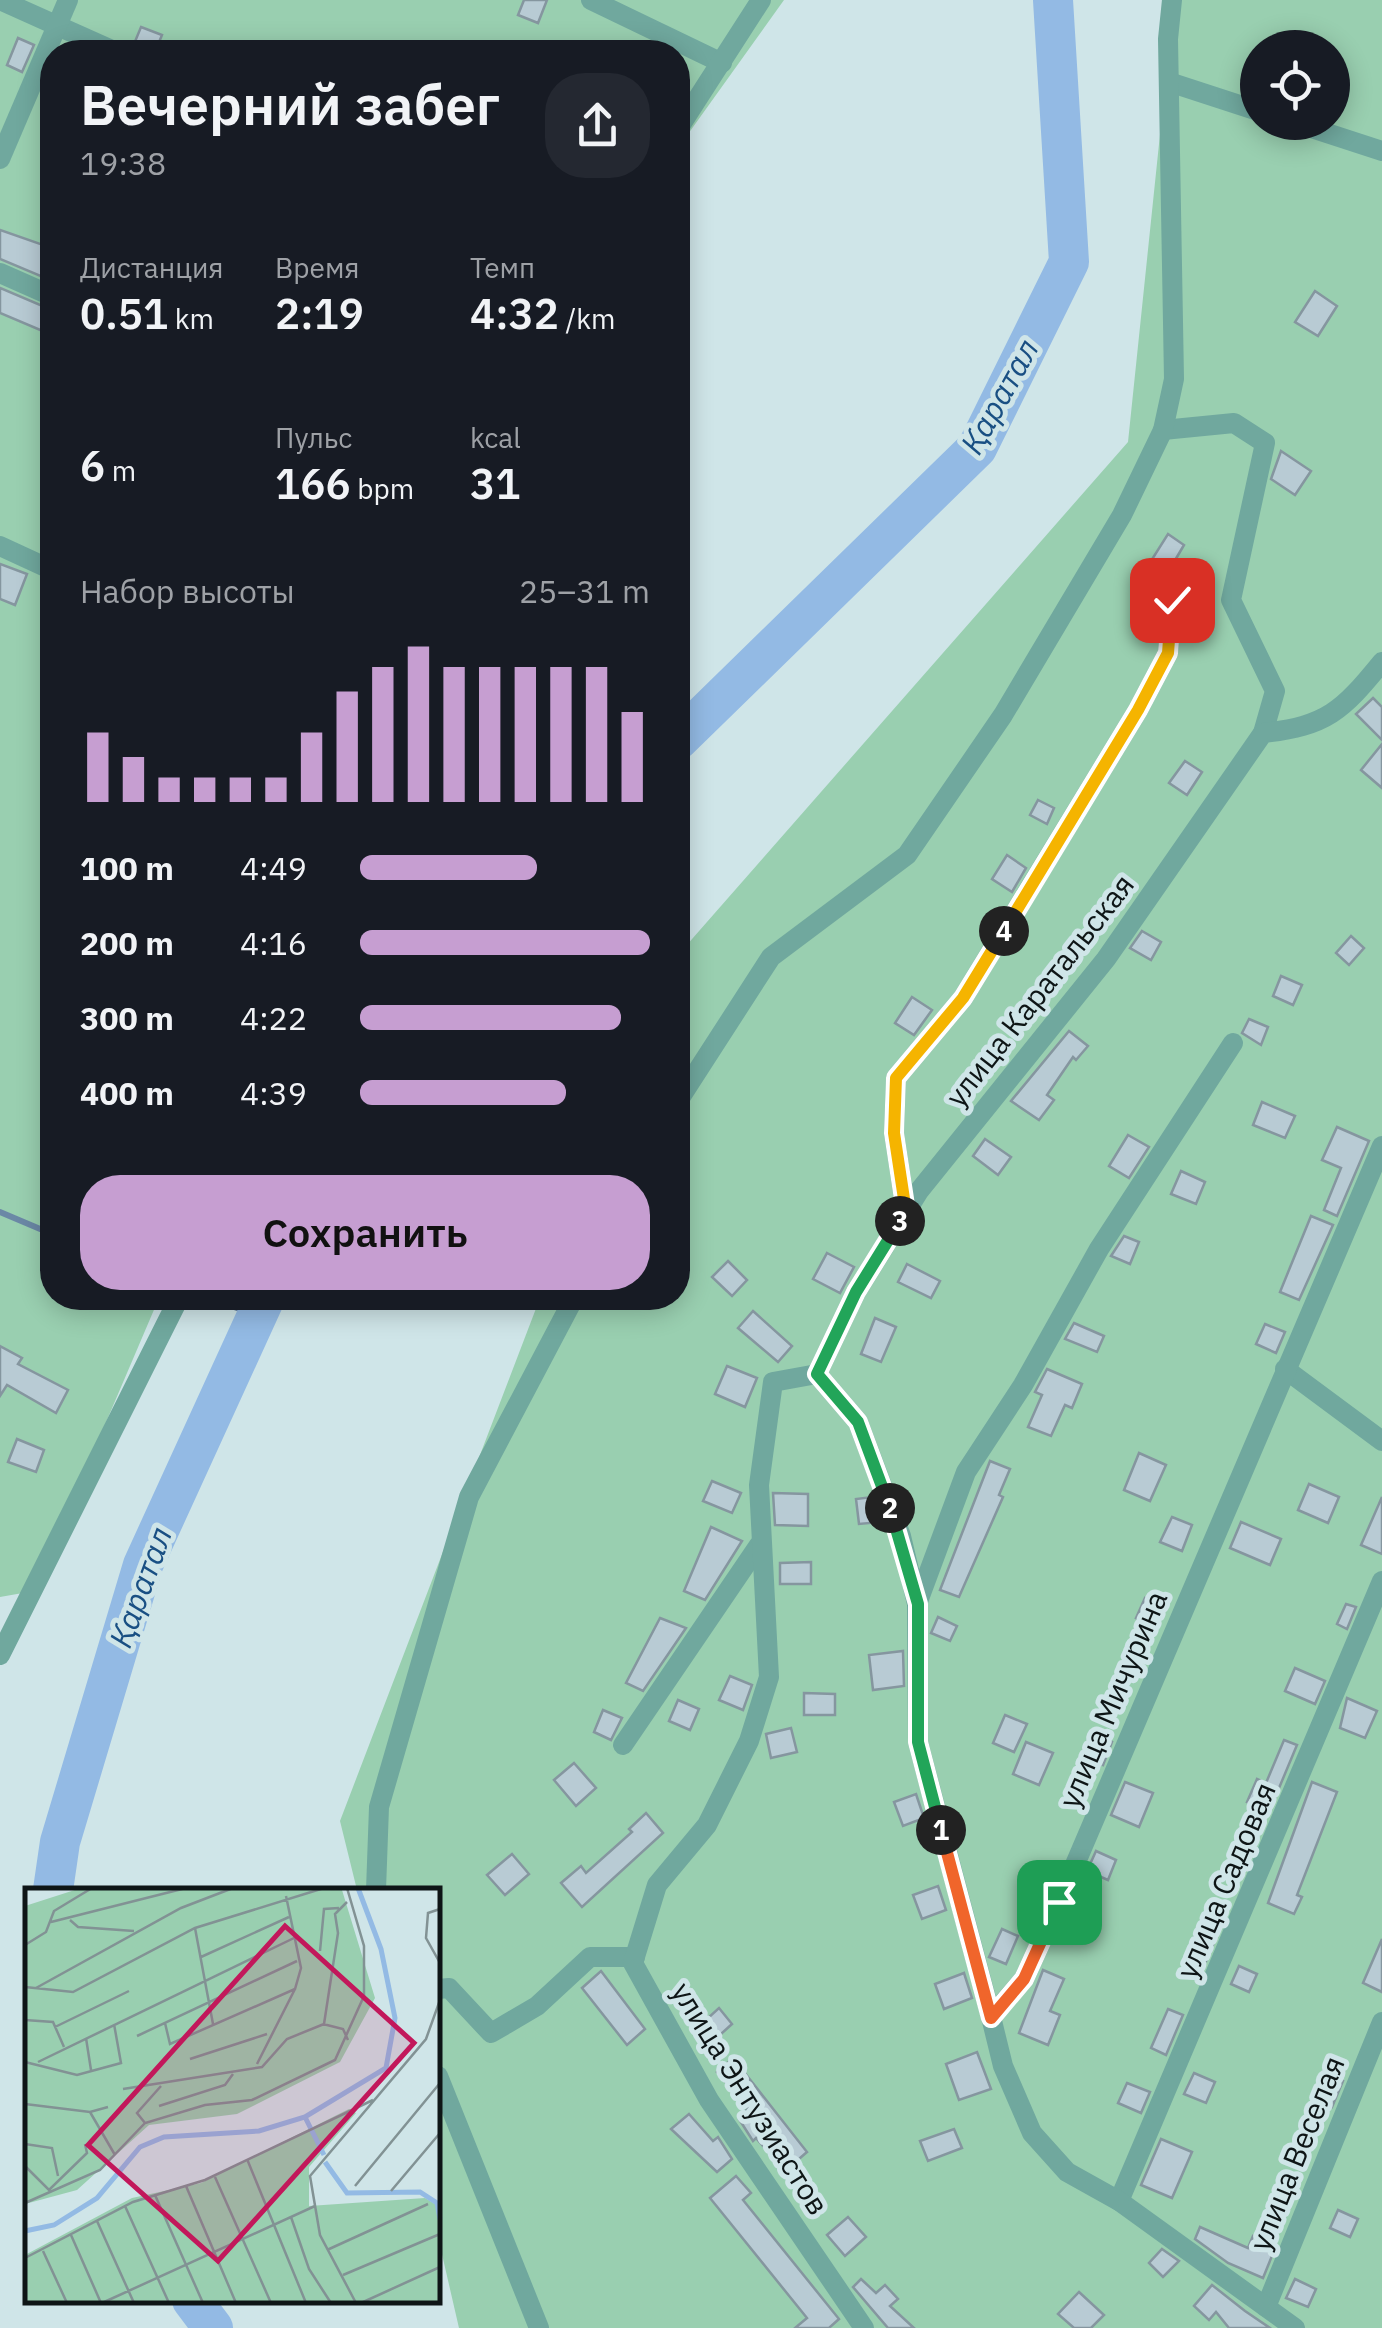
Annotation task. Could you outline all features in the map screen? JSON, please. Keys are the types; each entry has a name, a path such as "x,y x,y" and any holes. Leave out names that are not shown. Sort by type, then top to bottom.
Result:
{"street":[{"path":"0,0 90,40"},
{"path":"51,40 68,0"},
{"path":"592,0 676,40"},
{"path":"690,111 761,0"},
{"path":"690,1082 771,957 907,855 1003,715 1122,515 1163,430 1174,379 1169,82 1172,0"},
{"path":"690,47 722,62"},
{"path":"0,159 40,65"},
{"path":"1169,82 1240,105"},
{"path":"1346,140 1382,152"},
{"path":"0,273 40,291"},
{"path":"1163,430 1234,423 1265,443 1231,600 1275,691 1263,732 1309,728 1351,700 1382,662"},
{"path":"0,546 40,564"},
{"path":"906,1212 894,1133 896,1078 963,998 1138,710 1168,653 1172,600"},
{"name":"улица Каратальская","path":"817,1374 856,1292 906,1212 1106,959 1263,732"},
{"path":"918,1604 966,1472 1023,1386 1098,1249 1233,1043"},
{"name":"улица Мичурина","path":"991,2018 1024,1979 1059,1902 1382,1146"},
{"path":"0,1655 173,1310"},
{"path":"376,1888 380,1807 469,1497 568,1310"},
{"path":"1285,1369 1382,1441"},
{"path":"440,1989 450,1988 492,2033 537,2006 590,1957 635,1956 656,1885 707,1825 749,1741 769,1677 759,1545 759,1485 773,1382 817,1374 858,1422 900,1536 918,1604 918,1742 1003,2066 1032,2132 1068,2172 1119,2201 1295,2328"},
{"path":"623,1745 759,1545"},
{"name":"улица Садовая","path":"1119,2201 1382,1581"},
{"name":"улица Энтузиастов","path":"635,1956 633,1964 709,2100 864,2328"},
{"name":"улица Веселая","path":"1266,2306 1382,2022"},
{"path":"440,2081 538,2328"}],"green space":[{"path":"0,0 784,0 690,131 690,40 40,40 40,1310 154,1310 34,1591 0,1597"},
{"path":"1174,0 1382,0 1382,2328 459,2328 440,2246 440,1888 357,1888 340,1821 535,1310 690,1310 690,941 1128,442"}],"building":[{"path":"524,0 547,0 538,23 518,15"},
{"path":"141,27 162,35 160,40 136,40"},
{"path":"18,38 34,45 22,72 7,65"},
{"path":"0,230 40,244 40,276 0,259"},
{"path":"0,288 40,305 40,330 0,313"},
{"path":"1315,291 1337,306 1318,336 1295,322"},
{"path":"1281,451 1311,471 1295,495 1271,479"},
{"path":"1168,534 1184,545 1151,601 1132,591"},
{"path":"0,564 27,574 15,605 0,599"},
{"path":"1373,698 1382,707 1382,740 1356,714"},
{"path":"1382,744 1382,788 1361,770"},
{"path":"1185,761 1202,772 1187,795 1169,783"},
{"path":"1038,800 1054,808 1047,824 1030,815"},
{"path":"1007,855 1026,868 1012,892 992,879"},
{"path":"1142,931 1161,942 1151,960 1130,948"},
{"path":"1351,936 1364,948 1349,965 1336,953"},
{"path":"1281,976 1302,985 1293,1005 1273,996"},
{"path":"912,997 932,1010 914,1035 895,1023"},
{"path":"1249,1019 1268,1027 1261,1045 1242,1033"},
{"path":"1069,1031 1088,1046 1076,1060 1073,1057 1047,1095 1054,1100 1039,1120 1011,1101"},
{"path":"1262,1102 1295,1116 1285,1138 1253,1125"},
{"path":"1337,1127 1369,1141 1337,1216 1324,1210 1341,1168 1322,1160"},
{"path":"1128,1135 1149,1147 1129,1178 1109,1166"},
{"path":"985,1139 1011,1157 998,1175 973,1156"},
{"path":"1181,1171 1205,1182 1196,1204 1171,1194"},
{"path":"1311,1216 1333,1225 1299,1300 1280,1292"},
{"path":"1124,1236 1139,1242 1130,1264 1111,1256"},
{"path":"827,1253 854,1267 840,1293 813,1279"},
{"path":"728,1261 747,1280 732,1296 712,1277"},
{"path":"907,1264 940,1281 931,1298 898,1282"},
{"path":"753,1311 792,1346 778,1362 738,1328"},
{"path":"875,1318 896,1327 881,1362 861,1354"},
{"path":"1074,1323 1104,1336 1097,1352 1065,1339"},
{"path":"1265,1324 1285,1332 1276,1353 1256,1344"},
{"path":"0,1346 22,1358 18,1364 68,1390 56,1413 7,1385 0,1396"},
{"path":"727,1366 757,1378 745,1407 715,1394"},
{"path":"1047,1369 1082,1384 1072,1408 1065,1405 1051,1436 1028,1427 1042,1395 1035,1392"},
{"path":"17,1439 44,1450 36,1472 8,1462"},
{"path":"1139,1453 1166,1465 1150,1501 1124,1490"},
{"path":"990,1461 1010,1469 999,1495 1003,1497 959,1597 940,1590"},
{"path":"712,1481 741,1493 732,1513 703,1501"},
{"path":"1309,1484 1339,1497 1328,1523 1298,1510"},
{"path":"773,1493 808,1494 808,1526 775,1525"},
{"path":"872,1497 881,1522 859,1524 856,1499"},
{"path":"1382,1497 1382,1554 1361,1545"},
{"path":"1172,1517 1192,1525 1182,1551 1160,1542"},
{"path":"1241,1522 1281,1539 1270,1565 1230,1548"},
{"path":"711,1527 742,1541 705,1600 684,1591"},
{"path":"811,1562 811,1584 780,1584 780,1563"},
{"path":"1145,1598 1164,1606 1155,1626 1136,1618"},
{"path":"1346,1604 1356,1607 1347,1629 1337,1624"},
{"path":"938,1617 957,1626 950,1641 931,1633"},
{"path":"660,1618 686,1628 643,1691 626,1683"},
{"path":"903,1651 904,1686 873,1690 869,1655"},
{"path":"1295,1668 1325,1681 1315,1704 1285,1691"},
{"path":"730,1676 752,1685 743,1710 719,1700"},
{"path":"804,1693 835,1694 835,1715 804,1715"},
{"path":"1347,1698 1377,1711 1365,1738 1340,1728"},
{"path":"678,1700 699,1709 690,1730 669,1721"},
{"path":"603,1710 622,1718 611,1740 594,1732"},
{"path":"1005,1715 1027,1724 1014,1752 993,1743"},
{"path":"791,1728 797,1752 771,1758 766,1734"},
{"path":"1093,1734 1112,1742 1103,1765 1083,1757"},
{"path":"1284,1740 1297,1745 1269,1812 1247,1802 1257,1779 1266,1783"},
{"path":"1026,1742 1053,1753 1039,1785 1013,1774"},
{"path":"574,1763 596,1788 576,1806 554,1780"},
{"path":"1125,1782 1153,1793 1139,1827 1111,1815"},
{"path":"1312,1782 1337,1792 1297,1895 1302,1897 1294,1914 1268,1903"},
{"path":"916,1794 924,1818 903,1826 894,1802"},
{"path":"646,1813 663,1833 582,1907 561,1883 581,1866 586,1873 632,1832 629,1829"},
{"path":"1096,1851 1116,1860 1108,1880 1087,1871"},
{"path":"512,1854 529,1874 505,1895 487,1875"},
{"path":"938,1886 946,1910 922,1919 913,1895"},
{"path":"1216,1908 1227,1912 1206,1961 1187,1953 1195,1935 1204,1938"},
{"path":"1002,1929 1018,1936 1006,1964 989,1957"},
{"path":"1382,1939 1382,1992 1363,1983"},
{"path":"1239,1966 1257,1974 1249,1992 1231,1984"},
{"path":"1043,1970 1064,1979 1050,2011 1060,2015 1048,2045 1019,2033"},
{"path":"601,1971 645,2029 627,2045 582,1988"},
{"path":"964,1973 972,1998 944,2009 935,1984"},
{"path":"719,2008 732,2024 711,2043 697,2028"},
{"path":"1168,2009 1183,2015 1166,2055 1151,2048"},
{"path":"977,2052 991,2089 959,2100 946,2064"},
{"path":"733,2058 807,2152 785,2171 756,2138 753,2141 739,2119 748,2108 717,2072"},
{"path":"1323,2072 1343,2081 1332,2107 1311,2098"},
{"path":"1194,2073 1215,2082 1206,2103 1184,2094"},
{"path":"1127,2083 1150,2092 1141,2113 1118,2103"},
{"path":"689,2114 713,2141 718,2137 732,2159 717,2172 671,2129"},
{"path":"954,2129 962,2148 928,2161 920,2141"},
{"path":"1161,2139 1192,2152 1172,2198 1141,2185"},
{"path":"736,2176 751,2193 743,2200 839,2319 829,2328 795,2328 807,2318 710,2198"},
{"path":"1338,2210 1358,2219 1350,2237 1330,2228"},
{"path":"848,2217 866,2237 845,2256 827,2235"},
{"path":"1200,2227 1248,2248 1253,2236 1276,2246 1263,2278 1228,2263 1195,2239"},
{"path":"1162,2249 1179,2261 1163,2277 1149,2263"},
{"path":"861,2279 876,2293 885,2285 898,2299 890,2306 914,2328 888,2328 853,2287"},
{"path":"1295,2279 1316,2289 1308,2307 1286,2298"},
{"path":"1212,2285 1270,2328 1229,2328 1216,2312 1209,2320 1194,2306"},
{"path":"1079,2292 1104,2315 1091,2328 1074,2328 1058,2314"}],"waterway":[{"name":"Қаратал","path":"690,728 977,448 1069,262 1053,0"},
{"path":"0,1212 40,1229"},
{"path":"242,1310 255,1315"},
{"name":"Қаратал","path":"53,1888 60,1842 143,1565 260,1310"},
{"name":"Қаратал","path":"194,2303 213,2328"}],"route":[{"path":"1059,1902 1024,1979 991,2018 918,1742 918,1604 900,1536 858,1422 817,1374 856,1292 906,1212 894,1133 896,1078 963,998 1138,710 1168,653 1172,600"}]}
